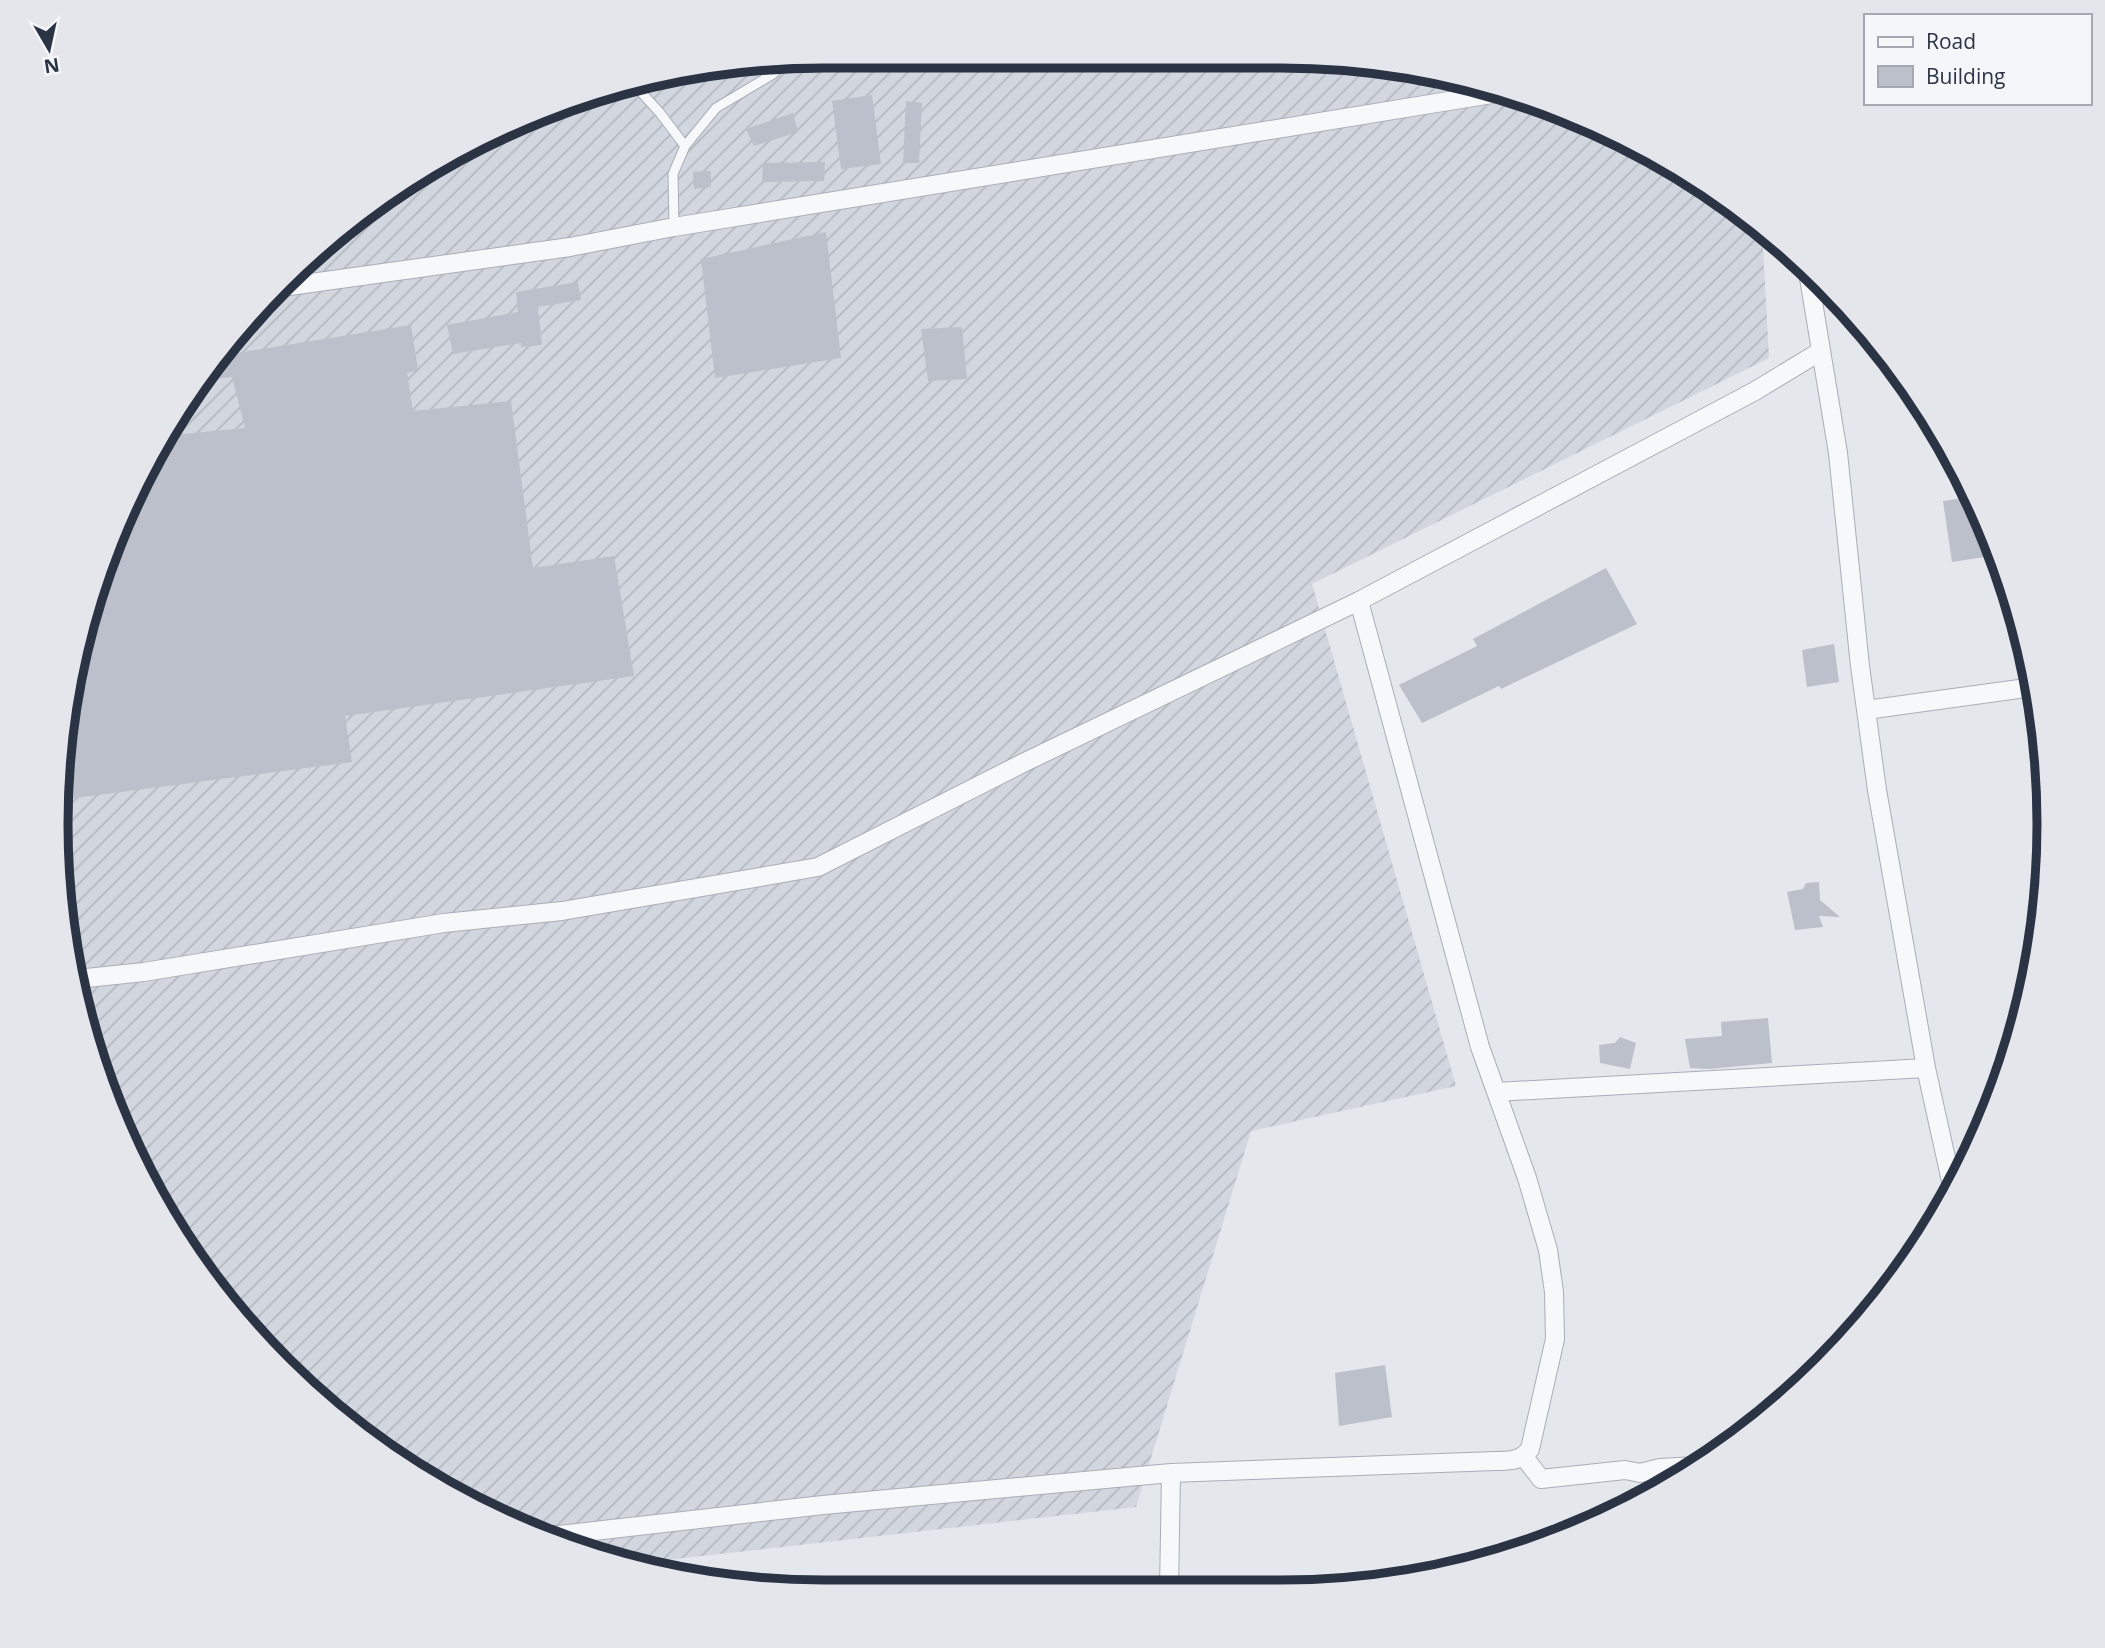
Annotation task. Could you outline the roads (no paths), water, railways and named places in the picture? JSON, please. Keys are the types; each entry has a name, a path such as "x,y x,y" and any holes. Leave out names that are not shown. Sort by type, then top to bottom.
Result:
{"street":[{"path":"295,285 570,247 1482,96"},
{"path":"1810,285 1838,453 1877,790 1926,1068 1950,1175"},
{"path":"85,978 144,972 444,923 562,911 818,867 1023,763 1359,601 1755,391 1821,351"},
{"path":"566,1534 837,1503 1171,1473 1495,1461 1524,1457 1530,1449 1555,1339 1554,1292 1548,1250 1480,1047 1359,601"},
{"path":"1866,710 2024,688"},
{"path":"1496,1092 1926,1068"},
{"path":"1524,1457 1541,1479 1625,1470 1640,1473 1677,1467"},
{"path":"1169,1580 1171,1473"}],"lane":[{"path":"674,228 673,174 685,146 716,107 777,70"},
{"path":"640,91 685,146"}]}
